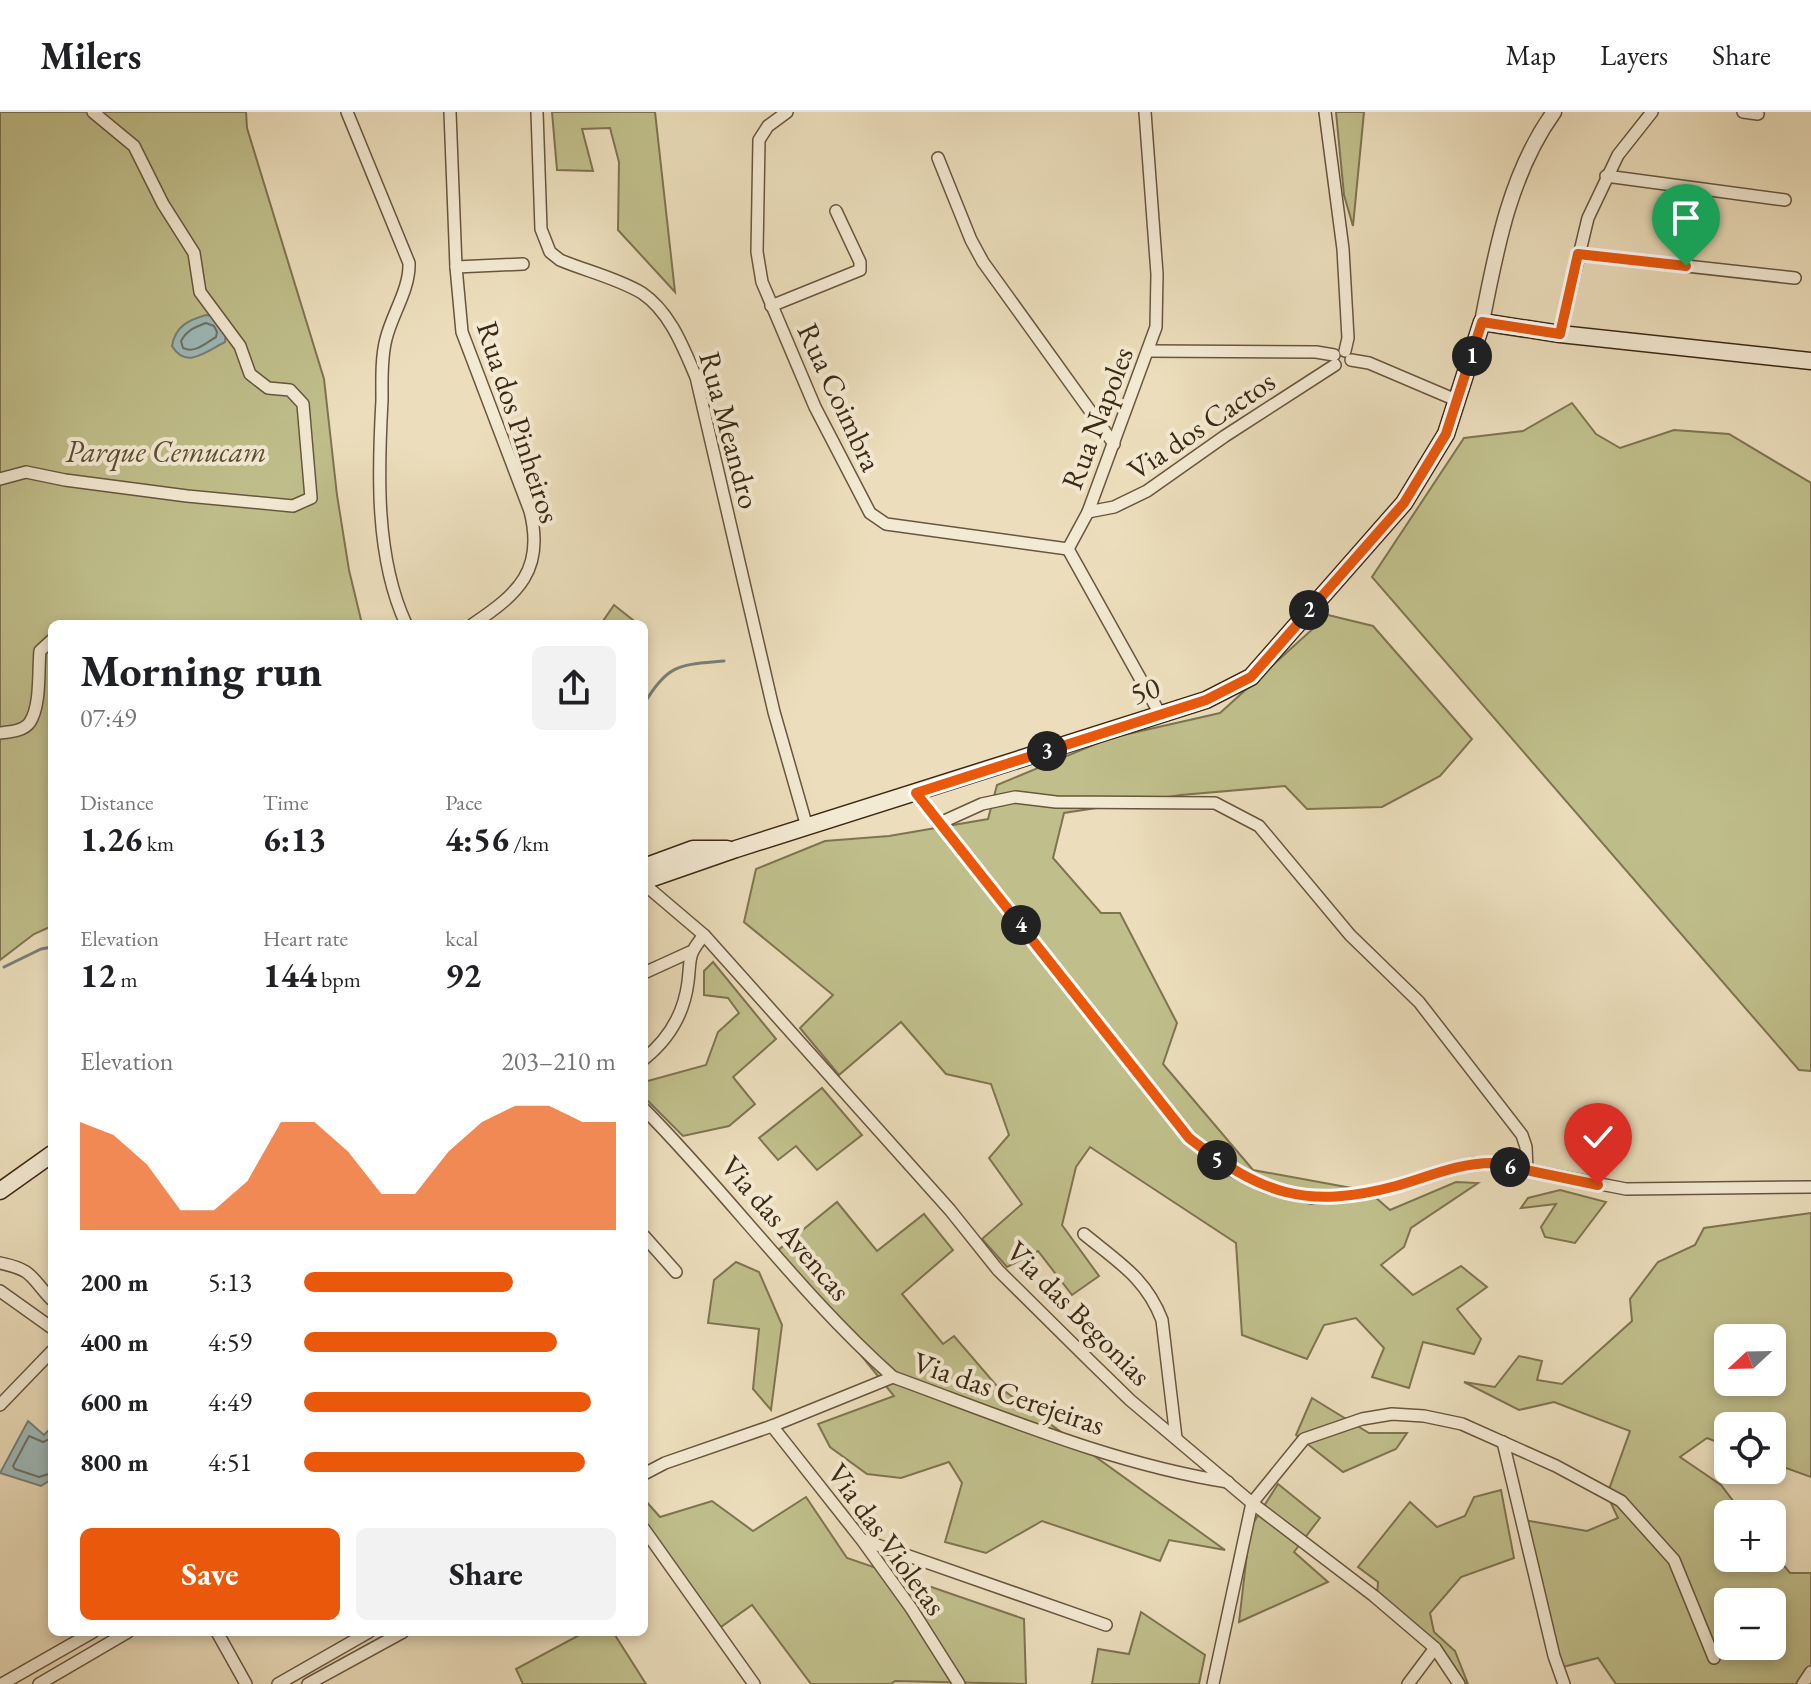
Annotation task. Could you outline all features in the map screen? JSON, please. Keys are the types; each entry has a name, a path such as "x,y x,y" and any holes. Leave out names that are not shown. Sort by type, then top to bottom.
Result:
{"main road":[{"name":"50","path":"648,882 736,849 1206,700 1251,677 1404,503 1446,434 1482,322"},
{"path":"1482,322 1560,334 1811,361"},
{"path":"648,866 693,849 736,849"},
{"path":"0,1191 48,1157"}],"street":[{"path":"0,479 26,472 187,496 293,506 311,498 303,404 290,390 268,388 250,374 240,346 200,292 194,253 163,204 134,146 93,112"},
{"path":"347,112 409,263 407,281 384,350 378,478 386,548 405,620"},
{"name":"Rua dos Pinheiros","path":"450,112 456,267 462,332 535,528 532,562 519,589 479,620"},
{"name":"Rua Meandro","path":"537,112 541,229 550,252 560,260 643,294 674,329 696,377 774,712 807,827"},
{"name":"Rua Coimbra","path":"787,112 768,126 759,140 757,252 762,282 815,407 865,505 875,519 886,524 1068,549"},
{"name":"Rua Napoles","path":"1068,549 1088,512 1149,351 1158,307 1145,112"},
{"path":"1325,112 1343,249 1348,338 1341,358"},
{"path":"1482,322 1505,217 1534,144 1554,112"},
{"path":"1560,334 1588,218 1618,155 1652,112"},
{"path":"1743,112 1758,114"},
{"path":"938,158 983,262 1114,444"},
{"path":"1606,176 1785,200"},
{"path":"771,306 860,270 860,262 836,211"},
{"path":"1578,254 1795,278"},
{"path":"456,267 523,264"},
{"path":"1149,351 1316,352 1369,363 1456,400"},
{"name":"Via dos Cactos","path":"1088,512 1114,507 1147,491 1341,358"},
{"path":"1068,549 1160,714"},
{"path":"0,733 23,729 31,721 40,651 48,644"},
{"path":"916,793 1189,1138 1226,1167 1266,1187 1312,1198 1357,1194 1475,1163 1626,1189 1811,1187"},
{"path":"940,823 982,804 1015,797 1056,802 1215,803 1247,818 1259,826 1350,935 1419,1002 1442,1030 1522,1135 1527,1170"},
{"name":"Via das Begonias","path":"648,886 704,935 950,1210 998,1270 1092,1363 1252,1503 1374,1596 1435,1648 1459,1684"},
{"path":"648,971 690,952 704,935"},
{"path":"648,1056 659,1047 682,1010 690,952"},
{"name":"Via das Avencas","path":"648,1113 697,1163 825,1310 893,1377"},
{"path":"1084,1234 1139,1280 1155,1302 1162,1320 1176,1438"},
{"path":"648,1240 676,1272"},
{"path":"1,1265 21,1267 48,1295"},
{"path":"0,1291 48,1325"},
{"path":"0,1405 48,1355"},
{"name":"Via das Cerejeiras","path":"648,1472 893,1377 1074,1442 1194,1477 1229,1482"},
{"path":"1213,1684 1252,1503 1304,1439 1362,1419 1392,1414 1424,1416 1462,1424 1556,1466 1621,1501 1674,1560 1714,1658"},
{"name":"Via das Violetas","path":"772,1426 862,1540 911,1608 959,1684"},
{"path":"1503,1442 1554,1656 1564,1684"},
{"path":"648,1535 754,1684"},
{"path":"862,1540 1106,1625"},
{"path":"2,1684 86,1636"},
{"path":"39,1684 121,1636"},
{"path":"219,1636 246,1684"},
{"path":"278,1684 362,1636"},
{"path":"308,1684 396,1636"},
{"path":"1408,1684 1435,1648"},
{"path":"1803,1684 1811,1672"}],"green space":[{"name":"Parque Cemucam","path":"0,112 246,112 247,128 324,379 337,495 361,620 48,620 48,928 34,934 0,960"},
{"path":"552,112 655,112 675,292 618,230 619,162 610,128 582,129 593,171 557,170"},
{"path":"1336,112 1364,112 1353,226 1344,195"},
{"path":"1572,403 1596,434 1620,448 1674,430 1729,434 1811,483 1811,1071 1799,1070 1372,577 1464,438 1523,431"},
{"path":"614,605 633,620 604,620"},
{"path":"1328,615 1373,626 1472,739 1440,776 1382,807 1307,809 1285,786 1181,795 1064,813 1053,858 1101,913 1120,913 1177,1023 1163,1064 1253,1170 1368,1191 1390,1210 1456,1182 1478,1183 1411,1228 1404,1247 1381,1265 1413,1295 1461,1266 1487,1287 1457,1309 1481,1339 1474,1354 1423,1342 1409,1388 1372,1377 1384,1348 1356,1318 1324,1325 1307,1359 1242,1335 1236,1243 1090,1147 1076,1167 1062,1225 1099,1276 1072,1295 1038,1251 1007,1267 982,1239 1022,1204 989,1158 1009,1135 991,1084 946,1074 901,1022 839,1075 800,1028 833,995 744,922 756,869 825,841 889,836 988,819 997,785 1110,738 1220,713"},
{"path":"713,962 776,1039 733,1077 755,1104 729,1126 683,1136 648,1101 648,1081 706,1065 718,1032 739,1013 728,998 704,995 704,971"},
{"path":"822,1088 862,1135 817,1170 796,1146 778,1160 759,1138"},
{"path":"1560,1190 1606,1202 1575,1243 1545,1237 1541,1227 1556,1204 1521,1208 1528,1198"},
{"path":"837,1202 877,1251 924,1214 953,1250 902,1294 943,1344 954,1336 996,1385 1225,1550 1169,1540 1160,1561 1042,1521 986,1553 945,1542 962,1483 949,1462 901,1478 867,1474 830,1447 818,1424 894,1396 777,1251"},
{"path":"1811,1213 1811,1477 1786,1468 1786,1412 1714,1412 1714,1441 1707,1438 1680,1457 1714,1480 1714,1484 1721,1485 1732,1500 1714,1500 1714,1572 1786,1572 1786,1568 1790,1573 1811,1573 1811,1684 1616,1684 1598,1658 1555,1669 1524,1520 1587,1531 1618,1518 1607,1495 1630,1431 1554,1402 1519,1410 1464,1382 1495,1387 1519,1356 1542,1361 1537,1380 1562,1384 1632,1321 1630,1299 1658,1262 1695,1245 1704,1228"},
{"path":"736,1262 759,1272 782,1325 771,1410 753,1389 759,1329 708,1323 714,1280"},
{"path":"1312,1398 1369,1433 1407,1433 1396,1449 1343,1472 1296,1435"},
{"path":"1278,1484 1320,1518 1294,1552 1328,1582 1239,1622 1250,1528"},
{"path":"1501,1490 1514,1558 1461,1577 1430,1613 1434,1632 1455,1651 1468,1684 1460,1684 1438,1647 1377,1597 1378,1582 1358,1567 1410,1502 1437,1527 1465,1516 1474,1497"},
{"path":"806,1497 847,1558 1024,1619 1026,1684 895,1681 891,1684 811,1684 752,1605 718,1629 648,1533 648,1504 660,1517 712,1501 753,1531"},
{"path":"1141,1612 1205,1655 1199,1684 1092,1684 1098,1649 1129,1654"},
{"path":"578,1636 616,1636 646,1684 523,1684 516,1669"}],"water":[{"path":"206,315 215,316 226,331 225,342 204,354 184,357 172,346 176,333 189,322"},
{"path":"28,1421 44,1435 48,1431 48,1482 41,1486 0,1473"}],"waterway":[{"path":"648,698 660,681 676,669 724,661"},
{"path":"4,967 48,948"}],"route":[{"path":"1598,1185 1492,1163 1475,1163 1395,1186 1357,1194 1312,1198 1266,1187 1226,1167 1189,1138 916,793 1206,700 1251,677 1404,503 1431,462 1446,434 1482,322 1560,334 1578,254 1686,266"}]}
